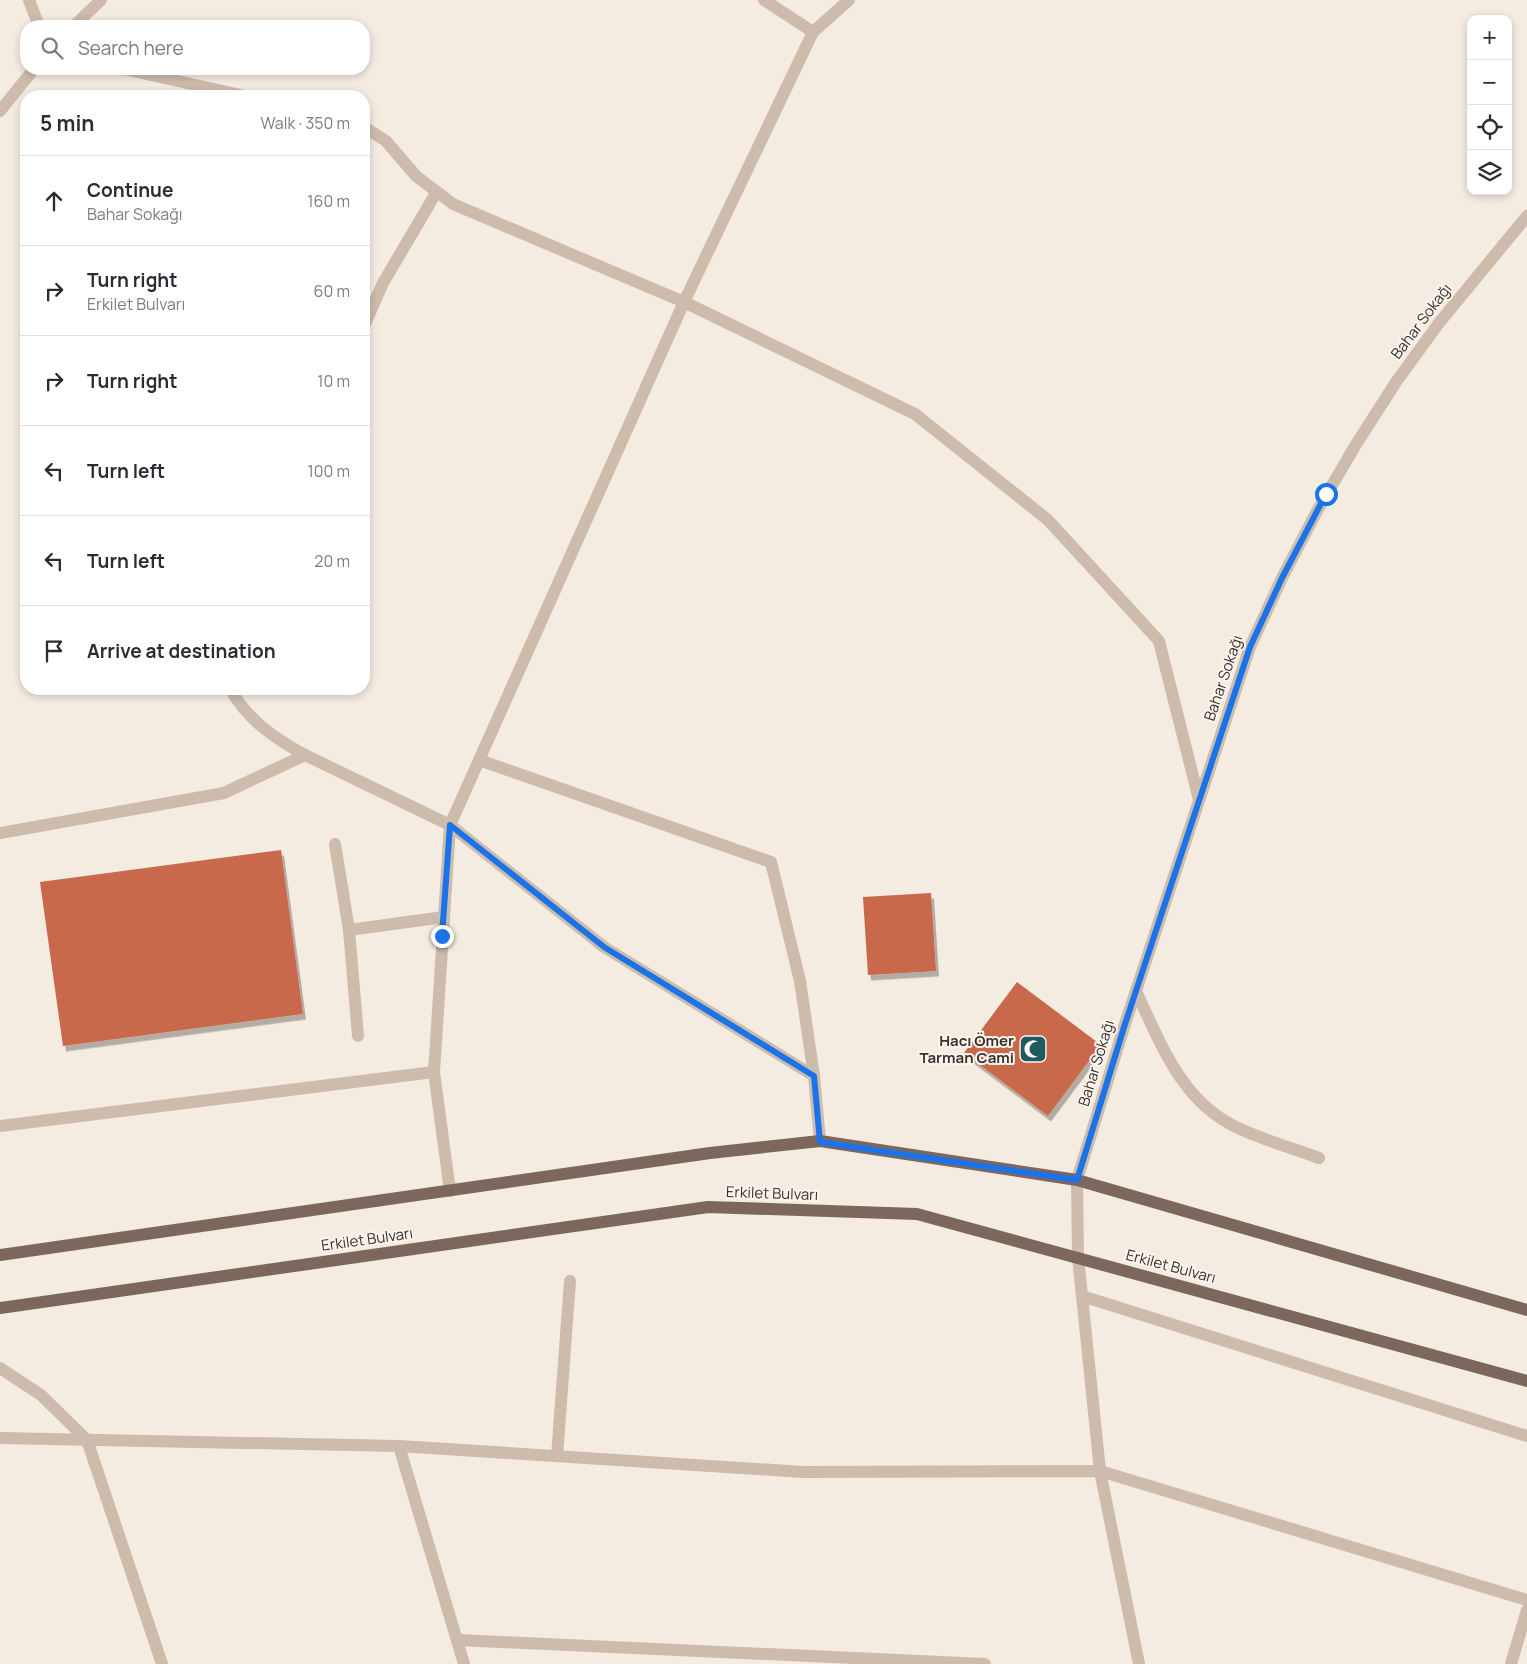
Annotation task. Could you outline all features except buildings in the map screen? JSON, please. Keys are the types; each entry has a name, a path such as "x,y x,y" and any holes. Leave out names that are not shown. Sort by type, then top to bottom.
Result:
{"main road":[{"path":"0,1255 710,1153 820,1142 1077,1180 1527,1310"},
{"name":"Erkilet Bulvarı","path":"0,1308 708,1207 917,1214 1527,1381"}],"street":[{"path":"29,0 37,20"},
{"path":"80,20 101,0"},
{"path":"764,0 813,32"},
{"path":"450,1191 434,1072 450,825 684,302 813,32 849,0"},
{"path":"0,111 29,75"},
{"path":"151,75 218,90"},
{"path":"370,131 386,141 416,176 436,193 471,212 684,302 916,414 1048,520 1159,641 1199,800"},
{"path":"370,312 383,283 436,193"},
{"name":"Bahar Sokağı","path":"1139,1664 1100,1471 1078,1257 1077,1180 1136,991 1250,647 1282,578 1317,511 1355,446 1401,375 1478,273 1527,216"},
{"path":"234,695 245,711 263,729 305,755 450,825 604,947 814,1076"},
{"path":"0,833 224,793 305,755"},
{"path":"478,760 771,862 800,981 814,1076 820,1142"},
{"path":"335,844 349,930 358,1036"},
{"path":"349,930 444,917"},
{"path":"1136,991 1169,1061 1199,1101 1236,1127 1319,1158"},
{"path":"0,1126 434,1072"},
{"path":"556,1456 570,1280"},
{"path":"1082,1296 1527,1436"},
{"path":"0,1368 41,1395 87,1440 162,1664"},
{"path":"0,1438 400,1446 804,1472 1100,1471 1527,1600"},
{"path":"400,1446 464,1664"},
{"path":"1511,1664 1527,1610"},
{"path":"457,1640 985,1664"}],"place":[{"name":"Hacı Ömer Tarman Cami","path":"1033,1049"}],"route":[{"path":"442,936 450,825 604,947 814,1076 820,1142 1077,1180 1125,1024 1250,647 1282,578 1326,494"}]}
